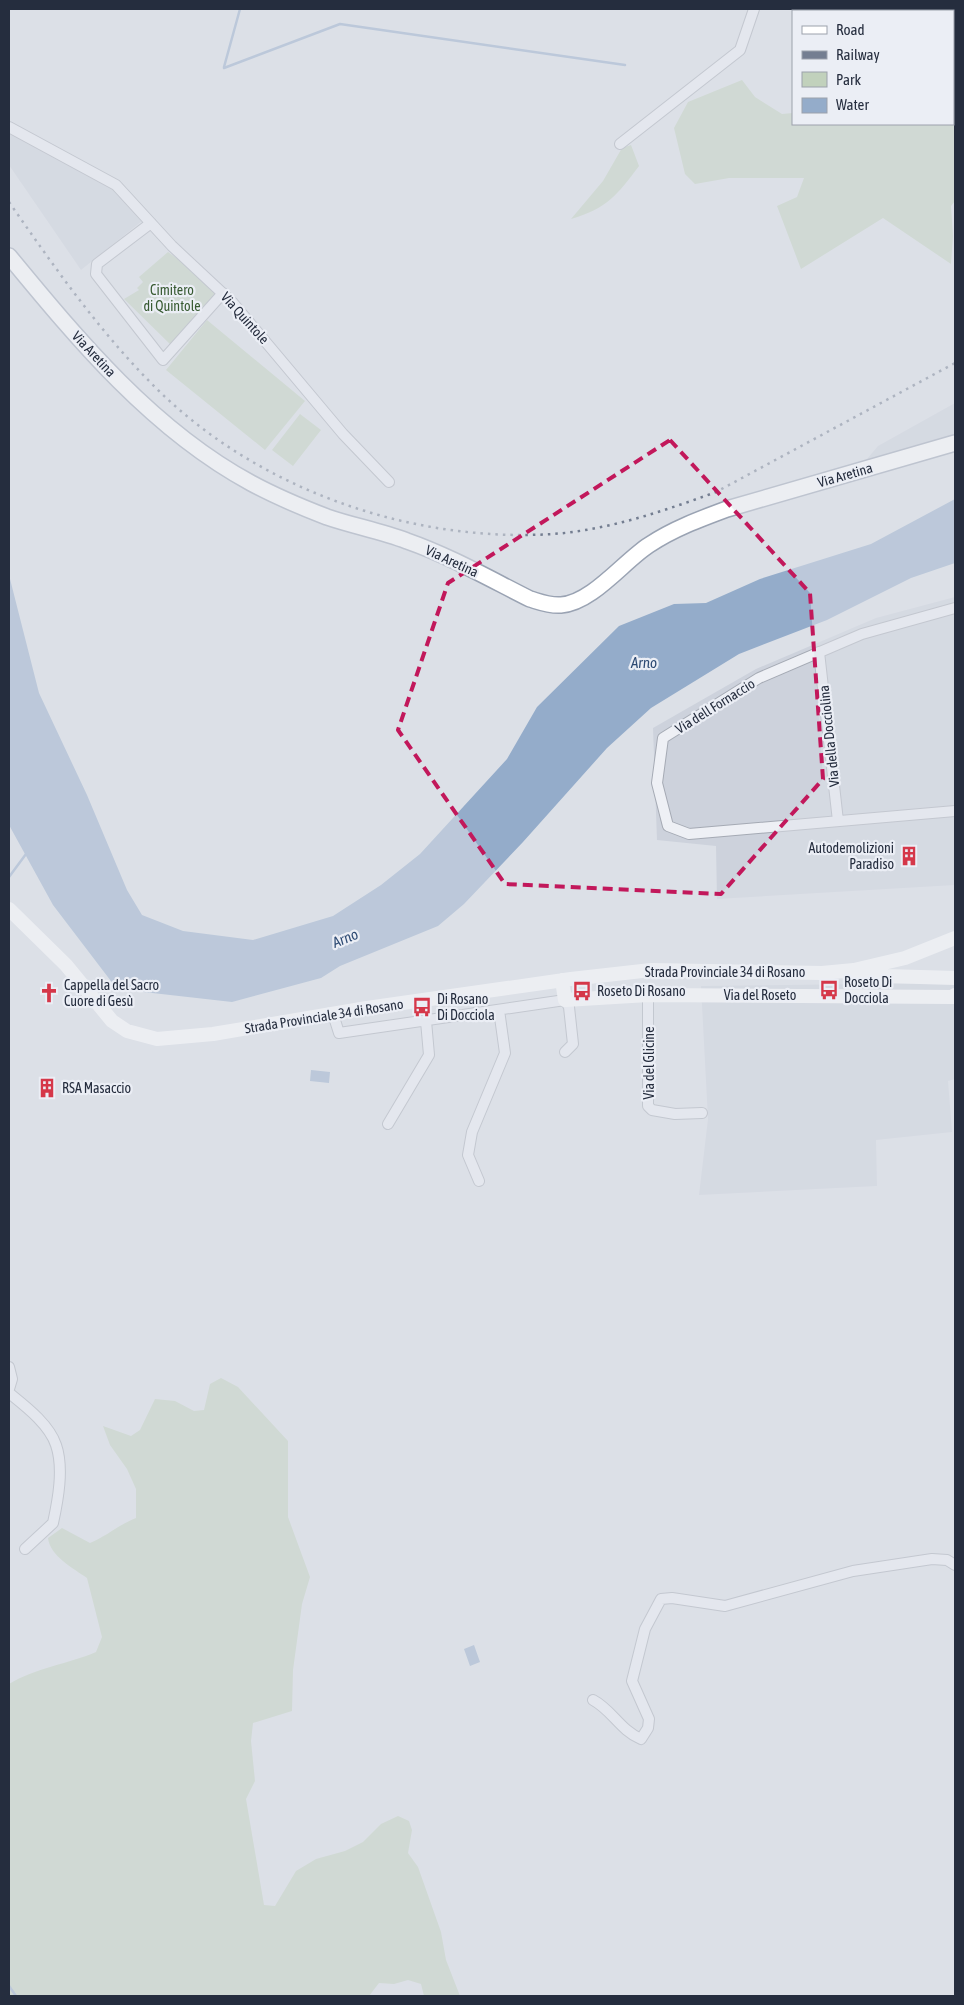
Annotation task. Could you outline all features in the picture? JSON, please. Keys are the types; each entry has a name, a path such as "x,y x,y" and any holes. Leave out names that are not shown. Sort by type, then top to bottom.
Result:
{"main road":[{"name":"Via Aretina","path":"9,256 55,312 119,381 188,443 224,468 287,500 327,517 406,540 442,555 530,599 545,604 561,605 584,597 647,546 691,522 727,509 955,443"},
{"name":"Strada Provinciale 34 di Rosano","path":"9,909 76,975 112,1021 127,1031 157,1039 178,1038 562,980 651,970 822,973 854,970 905,958 955,938"},
{"path":"822,973 875,977 955,978"},
{"path":"562,980 565,1000"},
{"name":"Via del Roseto","path":"565,1000 648,995 954,997 955,995"}],"street":[{"path":"620,144 740,50 754,9"},
{"name":"Via Quintole","path":"9,128 116,185 151,223 223,293 267,341 343,434 389,482"},
{"path":"151,223 97,264 96,274 164,360 223,293"},
{"name":"Via dell Fornaccio","path":"955,608 862,634 760,678 663,738 657,783 668,826 689,834 955,812"},
{"name":"Via della Docciolina","path":"819,652 838,821"},
{"name":"Via del Glicine","path":"648,995 648,1106 652,1110 667,1113 702,1113"},
{"path":"565,1000 569,1007 573,1044 565,1052"},
{"name":"Via del Roseto","path":"333,1014 338,1033 565,1000"},
{"path":"479,1181 468,1155 472,1132 504,1053 499,1010"},
{"path":"388,1124 429,1055 426,1020"},
{"path":"9,1367 12,1379 9,1389"},
{"path":"9,1393 26,1407 46,1428 56,1445 58,1462 56,1507 53,1523 25,1549"},
{"path":"593,1700 606,1709 628,1733 641,1739 648,1728 649,1718 632,1680 645,1629 661,1599 672,1598 725,1606 853,1571 932,1559 947,1560 955,1565"}],"highlighted area":[{"path":"670,440 810,593 823,779 721,894 505,884 398,730 448,583"}],"shaded area":[{"path":"9,121 104,174 142,221 81,270 9,165"},
{"path":"955,403 955,446 850,479 878,446"},
{"path":"955,597 955,885 717,899 716,846 657,840 653,728 756,669 876,618"},
{"path":"955,983 955,1079 948,1081 952,1132 876,1140 877,1186 699,1195 708,1119 701,986"}],"green space":[{"path":"954,40 955,201 951,206 953,236 951,264 883,218 801,269 777,206 797,197 804,178 729,178 695,184 685,174 674,128 688,102 742,80 755,97 782,114 792,113 792,125 954,125"},
{"path":"631,145 639,166 618,193 594,210 571,219 603,181 622,148"},
{"name":"Cimitero di Quintole","path":"168,252 199,274 219,294 173,347 124,299 139,290 137,288 143,282 139,277"},
{"path":"207,320 305,401 265,450 166,370"},
{"path":"300,414 321,430 293,466 272,450"},
{"path":"221,1378 238,1387 288,1441 288,1517 310,1577 302,1604 293,1670 292,1711 253,1723 251,1741 255,1781 246,1799 264,1905 275,1906 296,1871 316,1859 345,1851 363,1842 381,1824 398,1816 409,1821 412,1830 408,1853 418,1867 441,1932 446,1960 460,1996 424,1996 421,1984 408,1980 394,1984 379,1983 369,1996 9,1996 9,1684 30,1674 96,1652 102,1637 87,1578 58,1556 48,1538 62,1528 90,1543 136,1518 136,1489 127,1469 110,1445 103,1426 131,1436 140,1430 155,1399 175,1401 194,1411 204,1410 210,1384"}],"water":[{"name":"Arno","path":"955,499 955,563 911,578 827,620 739,654 651,708 607,748 523,842 464,904 438,926 340,966 321,978 232,1002 117,989 53,905 9,825 9,575 39,693 87,795 127,890 142,915 183,931 253,940 333,916 381,885 420,854 507,759 537,707 619,626 674,604 706,603 760,579 871,544"},
{"path":"311,1070 330,1072 329,1083 310,1081"},
{"path":"474,1645 480,1662 470,1666 464,1649"}],"waterway":[{"path":"224,67 240,9"},
{"path":"224,68 340,24 625,65"},
{"path":"9,877 26,854"},
{"path":"9,1986 16,1996"}],"railway":[{"path":"9,202 61,276 98,324 159,391 199,426 243,456 291,482 341,503 393,519 446,529 500,534 574,532 636,519 676,506 716,492 955,363"}],"place":[{"name":"Autodemolizioni Paradiso","path":"909,856"},
{"name":"Roseto Di Docciola","path":"829,990"},
{"name":"Roseto Di Rosano","path":"582,991"},
{"name":"Cappella del Sacro Cuore di Gesù","path":"49,993"},
{"name":"Di Rosano Di Docciola","path":"422,1007"},
{"name":"RSA Masaccio","path":"47,1088"}]}
